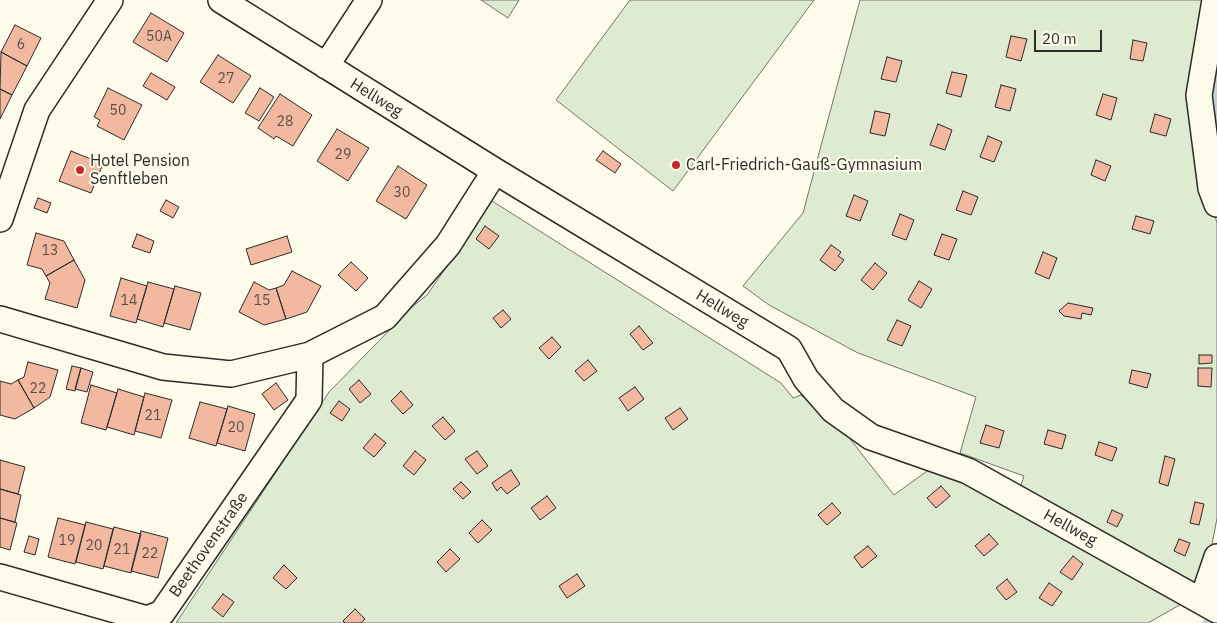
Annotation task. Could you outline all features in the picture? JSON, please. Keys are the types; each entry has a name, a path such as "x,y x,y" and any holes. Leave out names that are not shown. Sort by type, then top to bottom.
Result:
{"street":[{"path":"0,220 37,110 110,0"},
{"name":"Hellweg","path":"221,0 495,171 789,349 806,379 833,410 871,437 968,471 1210,606"},
{"path":"326,66 368,0"},
{"path":"1215,0 1199,95 1211,188 1217,204"},
{"path":"0,318 163,367 231,374 310,356 385,317 448,245 495,171"},
{"name":"Beethovenstraße","path":"0,577 147,619 162,613 309,400 310,356"},
{"path":"1210,606 1217,557"}],"green space":[{"path":"481,0 519,0 508,18"},
{"path":"630,0 814,0 673,191 556,100"},
{"path":"860,0 1207,0 1203,173 1217,223 1217,518 1208,566 1192,588 1020,488 1024,476 960,453 976,397 858,353 769,305 743,286 803,213"},
{"path":"492,201 781,383 793,398 801,395 847,435 894,495 934,466 1183,603 1148,623 176,623 329,392 413,306 427,295"}],"building":[{"path":"151,13 184,33 167,62 133,42"},
{"path":"15,25 41,38 27,66 1,52"},
{"path":"1011,36 1027,39 1021,61 1006,57"},
{"path":"1133,40 1147,43 1143,61 1130,59"},
{"path":"1,52 27,66 12,95 0,89"},
{"path":"218,55 251,76 233,103 200,82"},
{"path":"887,57 902,61 896,82 881,79"},
{"path":"952,72 967,75 961,97 946,93"},
{"path":"151,73 175,87 167,100 143,86"},
{"path":"1001,85 1016,89 1010,111 995,107"},
{"path":"108,88 142,105 124,140 97,126 100,120 94,117"},
{"path":"260,88 274,97 259,121 245,113"},
{"path":"0,89 12,95 0,119"},
{"path":"280,94 312,115 293,146 276,136 274,139 258,128"},
{"path":"1103,94 1117,98 1111,120 1096,115"},
{"path":"875,111 890,114 885,136 870,133"},
{"path":"1155,114 1171,119 1166,136 1150,132"},
{"path":"938,124 952,130 945,150 930,145"},
{"path":"337,129 369,148 348,181 317,161"},
{"path":"988,136 1002,142 994,162 980,157"},
{"path":"71,151 103,164 91,193 59,181"},
{"path":"603,151 621,164 615,173 596,160"},
{"path":"1096,160 1111,166 1105,181 1091,175"},
{"path":"398,166 427,185 406,219 376,201"},
{"path":"963,191 978,197 971,215 956,210"},
{"path":"854,195 868,201 860,221 846,216"},
{"path":"38,198 51,203 47,213 34,208"},
{"path":"166,200 179,207 173,218 160,211"},
{"path":"900,214 914,220 906,240 892,235"},
{"path":"1136,216 1154,221 1150,234 1132,229"},
{"path":"485,226 499,236 489,249 476,239"},
{"path":"36,233 64,241 74,260 46,276 42,269 27,265"},
{"path":"137,234 154,241 150,253 132,247"},
{"path":"942,234 957,239 949,260 934,255"},
{"path":"287,236 292,252 251,265 246,249"},
{"path":"831,245 841,252 838,256 844,260 835,271 820,260"},
{"path":"1043,252 1057,258 1049,279 1035,273"},
{"path":"74,260 85,280 77,308 45,299 50,283 46,276"},
{"path":"351,262 368,278 356,291 338,275"},
{"path":"875,263 887,273 873,290 861,280"},
{"path":"292,271 321,286 307,312 286,319 276,288 284,285"},
{"path":"121,278 147,286 136,323 110,316"},
{"path":"919,281 932,289 921,308 908,300"},
{"path":"148,282 174,289 163,327 137,319"},
{"path":"254,282 269,290 276,288 286,319 264,325 239,312"},
{"path":"175,286 201,293 190,330 164,323"},
{"path":"1068,303 1093,308 1091,315 1082,313 1081,319 1064,316 1059,311"},
{"path":"503,310 511,319 501,328 493,318"},
{"path":"897,320 911,326 902,346 887,340"},
{"path":"639,326 653,343 643,350 630,334"},
{"path":"552,337 561,347 549,359 539,348"},
{"path":"1199,355 1212,355 1212,363 1199,364"},
{"path":"588,360 597,371 584,381 575,371"},
{"path":"28,362 58,370 50,397 34,408 18,380 24,377"},
{"path":"72,366 81,368 75,391 66,389"},
{"path":"81,368 93,372 87,392 75,389"},
{"path":"1198,368 1212,368 1211,387 1198,386"},
{"path":"1132,370 1151,374 1147,388 1129,383"},
{"path":"18,380 34,408 15,419 0,415 0,381 11,384"},
{"path":"359,380 371,394 360,403 349,389"},
{"path":"276,383 288,400 274,410 262,394"},
{"path":"91,385 117,393 106,430 81,423"},
{"path":"635,387 644,399 628,411 619,398"},
{"path":"118,389 144,397 134,435 107,427"},
{"path":"401,391 413,405 403,414 391,401"},
{"path":"145,393 172,400 161,438 135,431"},
{"path":"339,401 350,409 342,421 330,413"},
{"path":"200,402 227,409 216,446 189,438"},
{"path":"228,406 255,414 245,451 217,443"},
{"path":"680,408 688,419 673,430 665,418"},
{"path":"443,417 455,431 445,440 432,426"},
{"path":"986,425 1004,431 999,448 980,443"},
{"path":"1048,430 1066,435 1062,449 1044,444"},
{"path":"375,434 386,443 374,457 363,448"},
{"path":"1099,442 1117,448 1112,461 1095,455"},
{"path":"415,451 426,460 414,475 403,466"},
{"path":"477,451 488,466 477,474 465,459"},
{"path":"1165,456 1175,459 1168,486 1159,483"},
{"path":"0,460 25,467 18,494 0,489"},
{"path":"511,470 520,484 507,494 501,487 497,491 492,483"},
{"path":"461,482 471,492 463,499 453,489"},
{"path":"941,486 950,496 936,508 927,498"},
{"path":"0,489 21,495 15,522 0,518"},
{"path":"547,496 556,508 540,520 531,508"},
{"path":"1195,502 1204,504 1199,525 1190,523"},
{"path":"832,503 841,513 827,525 818,515"},
{"path":"1112,510 1123,515 1117,527 1107,522"},
{"path":"0,518 17,523 10,550 0,547"},
{"path":"58,518 85,525 75,564 48,557"},
{"path":"482,520 492,530 478,543 469,533"},
{"path":"86,522 113,529 103,569 76,562"},
{"path":"114,527 141,534 131,573 104,566"},
{"path":"141,531 168,538 158,578 131,571"},
{"path":"989,534 998,544 984,556 975,546"},
{"path":"29,536 39,539 35,555 24,552"},
{"path":"1179,539 1190,543 1185,556 1174,551"},
{"path":"868,546 877,556 862,568 854,557"},
{"path":"450,549 460,559 446,572 437,562"},
{"path":"1073,556 1083,564 1072,580 1060,572"},
{"path":"284,565 297,578 286,589 273,578"},
{"path":"577,574 585,586 567,598 559,586"},
{"path":"1007,579 1017,592 1006,600 996,588"},
{"path":"1049,583 1062,592 1052,606 1039,598"},
{"path":"223,594 234,602 223,617 212,608"},
{"path":"355,609 365,619 361,623 345,623 343,621"}],"waterway":[{"path":"1217,66 1215,103 1217,119"},
{"path":"1206,623 1217,618"}],"place":[{"name":"Carl-Friedrich-Gauß-Gymnasium","path":"676,165"},
{"name":"Hotel Pension Senftleben","path":"80,170"}]}
